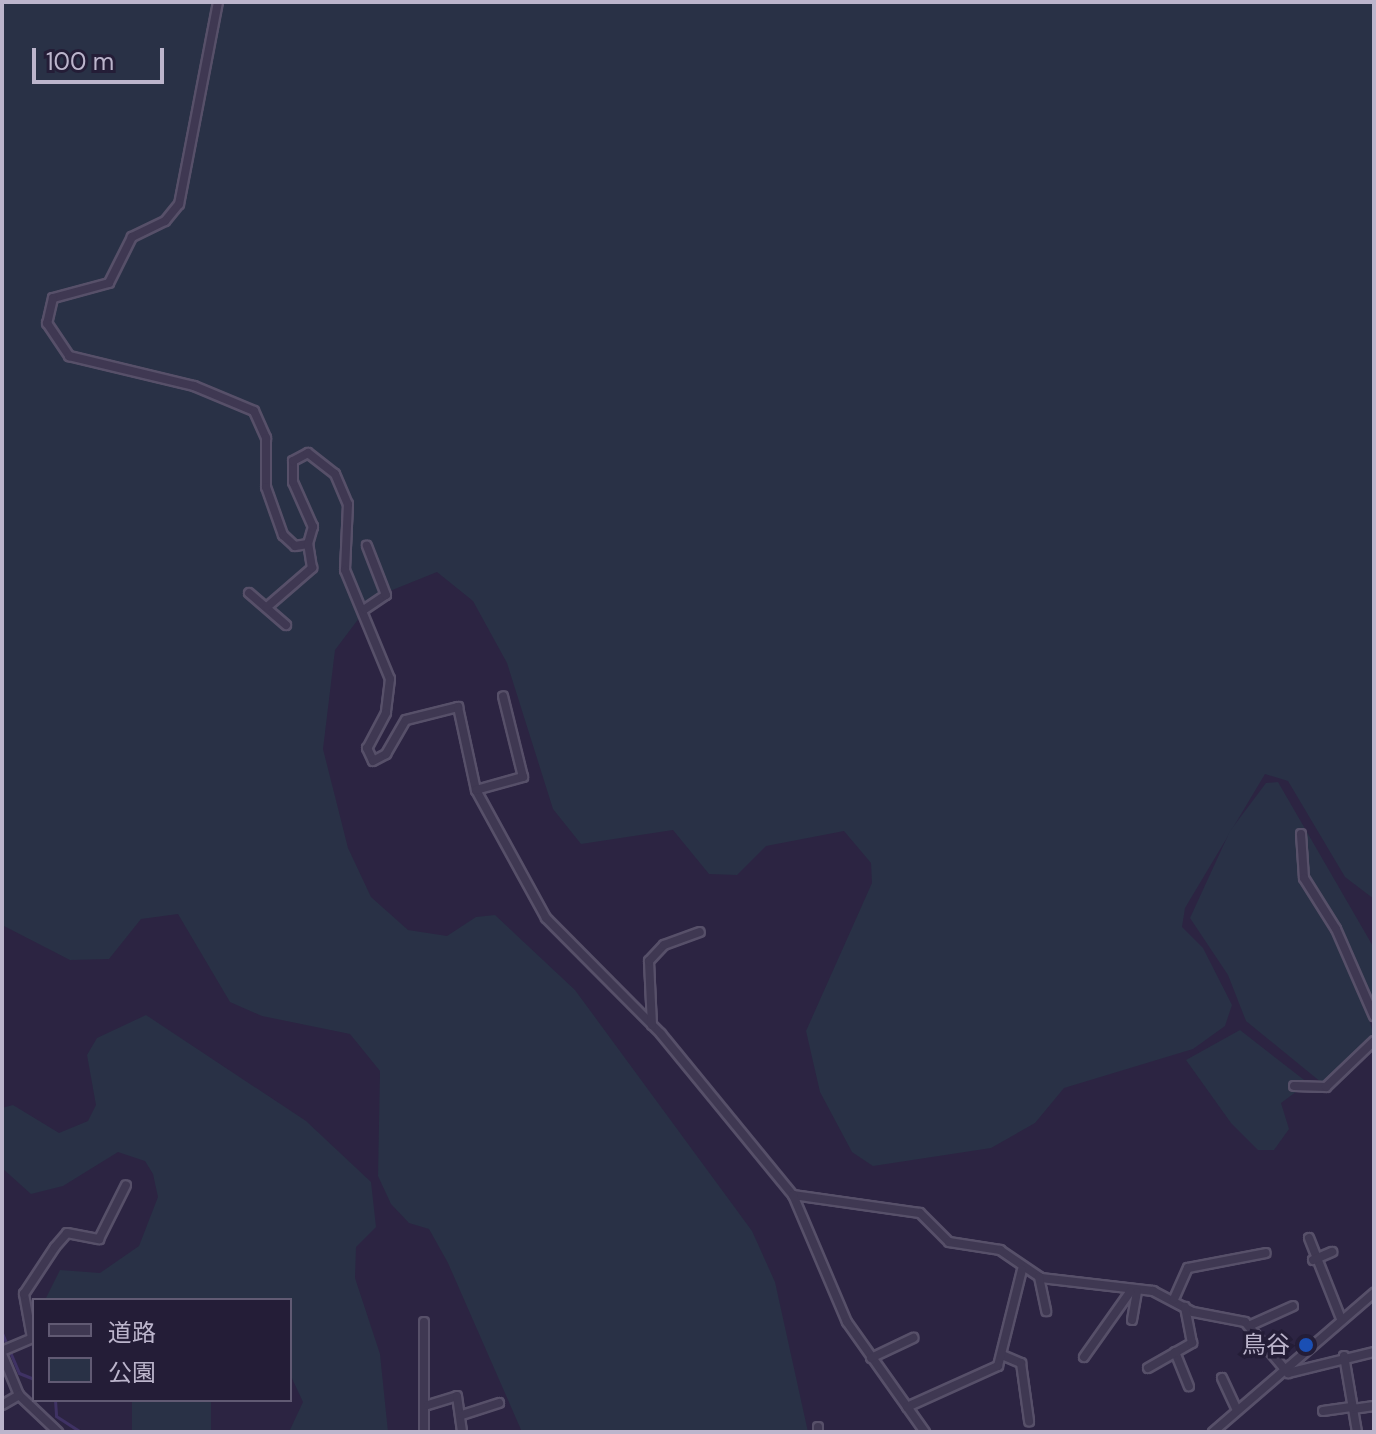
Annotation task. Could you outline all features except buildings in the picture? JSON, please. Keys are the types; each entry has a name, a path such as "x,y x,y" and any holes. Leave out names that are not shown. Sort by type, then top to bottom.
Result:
{"street":[{"path":"218,2 179,204 165,221 139,230 109,283 53,298 47,323 69,356 194,386 254,411 266,438 266,487 283,535 295,546 308,544"},
{"path":"267,607 312,568 308,544 313,527 290,470 308,453 335,474 348,504 343,558 390,679 369,755 382,758 406,720 458,707 476,790 546,918 652,1025 793,1195 847,1322 925,1432"},
{"path":"365,609 386,595 367,546"},
{"path":"249,593 286,625"},
{"path":"476,790 523,777 503,696"},
{"path":"1301,834 1304,878 1336,929 1374,1016"},
{"path":"652,1025 649,961 664,945 700,932"},
{"path":"1294,1086 1326,1087 1374,1041"},
{"path":"58,1432 19,1395 2,1352 32,1338 24,1294 55,1247 67,1233 99,1239 126,1185"},
{"path":"793,1195 920,1213 949,1242 1000,1250 1022,1270 1039,1277 1174,1299 1185,1307 1251,1325 1284,1370"},
{"path":"1309,1238 1313,1260 1341,1319"},
{"path":"1313,1260 1332,1252"},
{"path":"1174,1299 1188,1268 1266,1253"},
{"path":"907,1407 982,1379 1002,1355 1022,1270"},
{"path":"1039,1277 1046,1311"},
{"path":"1132,1320 1133,1292"},
{"path":"1084,1357 1133,1292"},
{"path":"1213,1432 1374,1293"},
{"path":"1251,1325 1293,1306"},
{"path":"1148,1368 1192,1343 1185,1307"},
{"path":"424,1322 428,1405 424,1432"},
{"path":"871,1358 913,1338"},
{"path":"1175,1352 1189,1386"},
{"path":"1284,1370 1374,1352"},
{"path":"1002,1355 1021,1363 1029,1421"},
{"path":"1344,1356 1357,1432"},
{"path":"1222,1378 1237,1410"},
{"path":"428,1405 449,1393 462,1415 462,1432"},
{"path":"2,1405 19,1395"},
{"path":"462,1415 499,1403"},
{"path":"1323,1411 1374,1406"}],"green space":[{"path":"2,2 1374,2 1374,899 1345,877 1288,781 1265,774 1185,908 1182,927 1203,948 1232,1005 1225,1026 1193,1049 1064,1088 1035,1123 991,1148 873,1166 852,1152 820,1092 806,1031 872,883 871,863 844,831 766,846 737,875 709,874 673,830 581,844 553,809 507,663 473,601 437,572 375,597 335,650 323,749 348,848 371,897 408,930 447,936 476,917 495,915 575,990 752,1231 775,1282 808,1432 522,1432 448,1263 429,1229 409,1223 391,1204 378,1176 380,1071 350,1034 262,1016 230,1002 178,914 141,919 109,959 70,960 2,925"},
{"path":"1278,782 1374,948 1374,1004 1366,1008 1374,1037 1322,1083 1246,1021 1228,975 1190,918 1230,831 1266,783"},
{"path":"146,1015 306,1121 371,1182 376,1227 356,1247 355,1278 380,1354 388,1432 289,1432 303,1402 292,1378 292,1298 46,1298 60,1270 100,1273 139,1246 158,1197 153,1174 145,1161 118,1152 63,1186 31,1194 2,1168 2,1108 13,1105 59,1133 88,1121 96,1105 87,1055 97,1038"},
{"path":"1240,1030 1308,1083 1281,1103 1289,1129 1274,1150 1258,1150 1231,1123 1186,1060"},
{"path":"132,1402 211,1402 211,1432 132,1432"}],"waterway":[{"path":"2,1333 19,1373 32,1378"},
{"path":"55,1402 56,1416 81,1432"}],"place":[{"name":"鳥谷","path":"1306,1345"}]}
